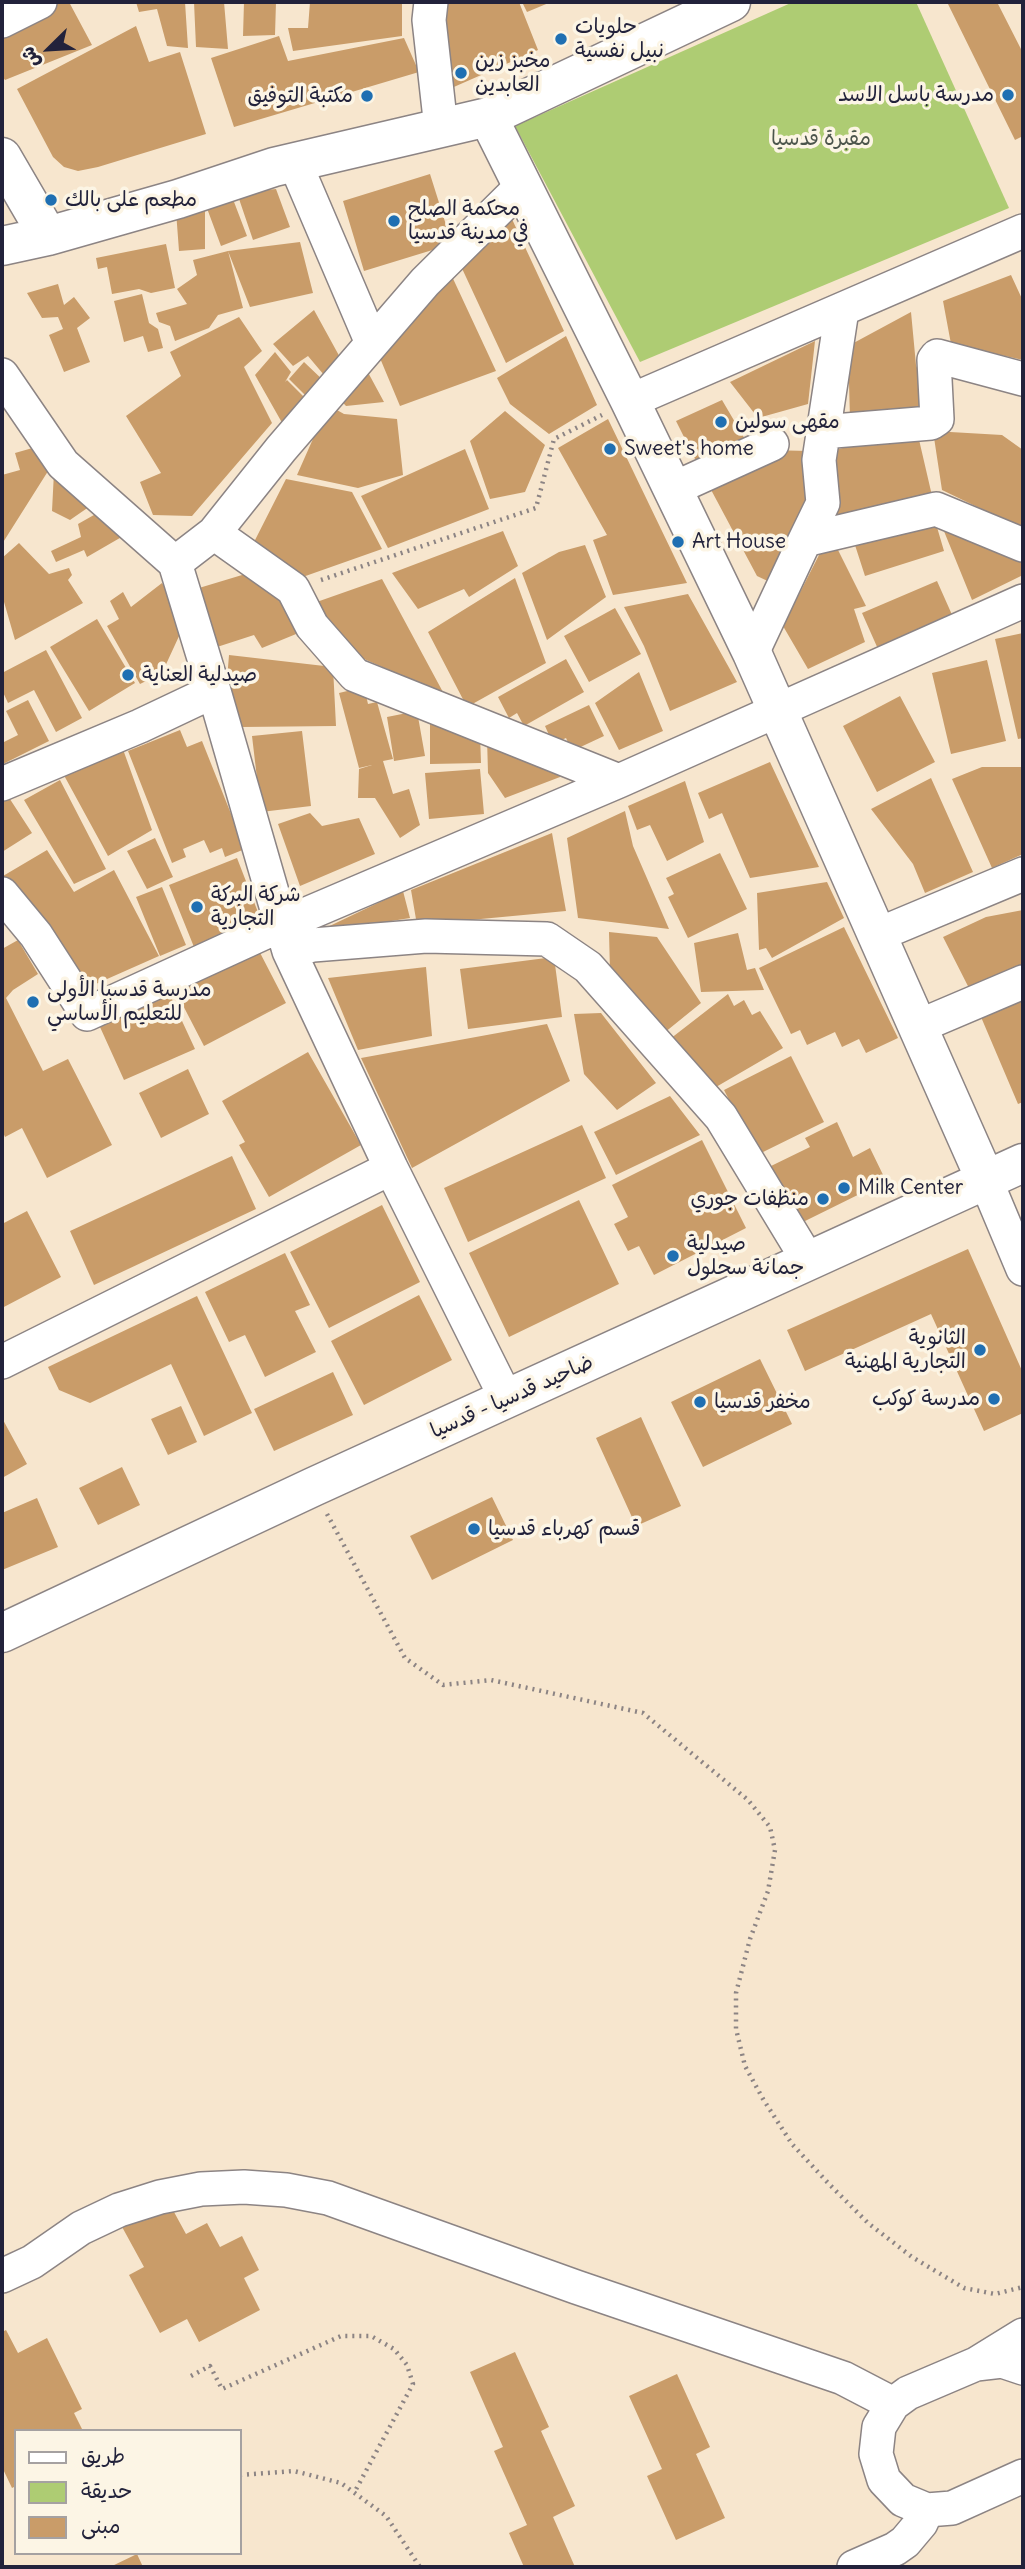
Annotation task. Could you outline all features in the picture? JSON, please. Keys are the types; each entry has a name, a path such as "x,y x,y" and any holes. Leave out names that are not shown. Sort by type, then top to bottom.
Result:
{"main road":[{"path":"3,247 178,199 274,167 488,117 731,2"},
{"path":"488,117 631,401 752,653 986,1181"},
{"path":"2,157 48,236"},
{"name":"ضاحيد قدسيا - قدسيا","path":"2,1633 313,1487 1023,1163"}],"street":[{"path":"2,21 40,2"},
{"path":"431,2 429,20 441,128"},
{"path":"295,163 372,343"},
{"path":"175,563 214,533 281,450 425,282 523,185"},
{"path":"631,401 1023,232"},
{"path":"752,653 823,503 819,460 842,310"},
{"path":"822,432 931,424 937,419 934,360 937,356 1023,379"},
{"path":"2,375 64,464 175,563 285,938 391,1168 507,1400"},
{"path":"673,489 772,444"},
{"path":"805,540 936,509 1023,545"},
{"path":"214,533 293,589 312,626 355,675 619,780"},
{"path":"2,894 36,935 87,1014 285,938 619,780 1023,601"},
{"path":"2,785 214,691"},
{"path":"877,935 1023,874"},
{"path":"285,938 313,945 426,936 547,939 588,967 721,1117 809,1262"},
{"path":"917,1027 1023,982"},
{"path":"2,1362 391,1168"},
{"path":"986,1181 1023,1269"},
{"path":"2,2276 32,2262 81,2228 119,2210 160,2197 201,2189 244,2187 286,2190 328,2198 576,2287 843,2378 893,2404"},
{"path":"1023,2335 976,2364 908,2393 893,2404 879,2427 876,2454 884,2480 902,2500 927,2511 952,2508 1023,2477"},
{"path":"976,2364 1002,2361 1023,2368"},
{"path":"855,2567 905,2543 927,2511"}],"path":[{"path":"293,589 536,508 554,439 631,401"},
{"path":"313,1487 405,1658 443,1685 491,1680 643,1713 748,1800 771,1827 775,1850 768,1891 750,1939 736,1993 736,2029 744,2066 792,2144 868,2222 912,2257 964,2288 995,2294 1023,2287"},
{"path":"191,2376 211,2366 222,2389 341,2336 371,2336 394,2349 407,2365 413,2384 354,2493"},
{"path":"242,2475 294,2471 341,2483 386,2516 421,2567"}],"green space":[{"name":"مقبرة قدسيا","path":"793,2 916,2 1009,208 640,362 515,126"}],"building":[{"path":"59,2 69,2 92,45 5,80 2,76 2,26 31,20"},
{"path":"136,2 185,2 188,48 167,46 157,9 139,12"},
{"path":"194,2 224,2 228,49 196,47"},
{"path":"244,2 276,2 275,35 243,36"},
{"path":"310,2 402,2 402,36 293,51 288,28 308,28"},
{"path":"440,2 519,2 538,50 447,90"},
{"path":"522,2 551,2 527,12"},
{"name":"مدرسة باسل الاسد","path":"947,2 997,2 1023,53 1023,136 1015,140"},
{"path":"136,26 149,62 180,52 206,134 98,167 78,171 64,167 53,157 17,89"},
{"path":"279,36 288,61 404,38 419,72 234,127 211,58"},
{"path":"430,174 452,244 364,271 343,201"},
{"path":"276,189 290,227 253,240 237,193"},
{"path":"231,194 247,236 221,246 205,203"},
{"path":"205,203 205,249 179,251 176,211"},
{"path":"511,217 564,331 506,363 459,262"},
{"path":"300,242 313,293 250,307 228,251"},
{"path":"166,244 175,288 151,293 139,289 112,294 107,267 98,269 96,258"},
{"path":"228,251 243,308 218,315 209,328 175,341 170,326 159,322 156,313 187,304 177,289 197,275 193,260"},
{"path":"449,270 496,371 400,406 377,351"},
{"path":"1011,275 1023,301 1023,360 951,344 943,301"},
{"path":"58,284 64,305 74,297 90,318 77,328 90,362 64,372 49,335 63,329 58,317 42,318 27,293"},
{"path":"142,294 149,323 158,329 163,348 148,352 143,336 124,342 114,301"},
{"path":"314,310 342,361 324,375 308,356 293,366 273,344"},
{"path":"911,312 916,365 932,410 850,419 848,346"},
{"path":"239,317 262,351 244,367 272,423 192,516 153,515 140,482 161,473 126,416 181,376 170,352"},
{"path":"566,336 597,405 549,434 510,404 497,378"},
{"path":"815,341 808,404 758,418 730,382"},
{"path":"275,352 291,372 285,382 287,380 307,400 285,428 255,375"},
{"path":"304,362 325,382 309,399 289,379"},
{"path":"364,365 384,402 346,406 336,395"},
{"path":"722,400 749,446 700,469 676,421"},
{"path":"328,405 344,414 397,419 403,475 358,488 297,475"},
{"path":"505,411 545,445 525,492 490,499 470,441"},
{"path":"608,419 687,583 613,595 593,540 607,535 558,448"},
{"path":"917,431 933,500 837,522 821,453"},
{"path":"933,431 1002,435 1023,450 1023,529 942,490"},
{"path":"43,445 50,468 2,544 2,475 20,470 15,453"},
{"path":"465,449 489,509 388,548 361,496"},
{"path":"767,450 809,451 820,492 774,584 757,576 709,486"},
{"path":"54,472 96,502 70,520 52,511"},
{"path":"286,479 352,492 382,549 297,579 252,546"},
{"path":"101,511 125,535 87,557 84,550 56,562 51,551 81,537 78,524"},
{"path":"937,514 1023,550 1023,575 972,600"},
{"path":"934,517 944,551 865,576 854,542"},
{"path":"503,531 518,566 469,597 464,589 418,609 392,573"},
{"path":"19,543 49,574 69,568 72,575 68,580 83,603 15,640 2,595 2,558"},
{"path":"585,545 606,597 547,640 522,573 559,552"},
{"path":"838,550 866,606 854,609 865,642 808,669 783,626 820,553"},
{"path":"252,572 284,598 301,632 262,648 254,635 217,647 199,588"},
{"path":"515,578 546,663 467,707 428,632"},
{"path":"382,579 444,694 364,659 311,604"},
{"path":"937,581 953,617 878,649 862,613"},
{"path":"162,583 177,605 180,634 162,673 140,684 107,626 119,619 110,601 123,592 131,607"},
{"path":"688,594 737,682 670,711 644,646 624,607"},
{"path":"615,608 641,654 589,682 564,636"},
{"path":"97,619 135,683 89,711 50,647"},
{"path":"1023,633 1023,738 1018,739 995,639"},
{"path":"46,650 82,718 56,732 34,690 8,703 2,690 2,673"},
{"path":"229,655 333,667 336,726 242,727 227,680"},
{"path":"566,659 584,692 524,726 517,713 509,718 498,697"},
{"path":"987,660 1006,741 951,754 932,673"},
{"path":"639,672 663,731 619,750 595,703"},
{"path":"364,687 368,704 377,702 393,759 383,761 393,794 409,789 420,825 400,838 375,798 358,798 359,769 372,765 359,768 339,693"},
{"path":"900,696 935,762 877,792 843,726"},
{"path":"28,700 49,741 3,764 2,743 18,735 6,711"},
{"path":"589,705 604,736 572,751 566,738 553,744 545,726"},
{"path":"417,711 425,756 394,761 387,717"},
{"path":"430,719 480,734 481,763 430,764"},
{"path":"180,730 187,747 202,741 245,849 225,857 222,848 210,853 204,840 183,849 186,857 172,863 128,751"},
{"path":"302,731 311,806 261,812 252,736"},
{"path":"487,738 559,768 560,777 505,798 488,773"},
{"path":"120,741 152,830 108,856 60,768"},
{"path":"770,762 819,867 750,878 722,813 709,819 698,793"},
{"path":"982,767 1023,767 1023,854 992,868 952,779"},
{"path":"480,769 484,814 429,819 425,773"},
{"path":"931,778 973,872 925,893 913,864 871,809"},
{"path":"60,780 106,869 74,884 24,800"},
{"path":"685,781 704,842 667,861 650,825 637,830 628,806"},
{"path":"6,793 32,833 2,852 2,795"},
{"path":"625,811 633,846 669,929 578,918 567,838"},
{"path":"310,813 322,826 359,818 375,854 300,886 278,824"},
{"path":"552,833 566,911 417,925 411,890"},
{"path":"155,838 173,877 147,889 127,851"},
{"path":"47,850 74,892 114,870 159,956 89,987 50,933 3,876"},
{"path":"720,853 747,909 688,938 668,897 674,894 666,878"},
{"path":"237,858 261,920 194,947 169,885"},
{"path":"827,882 844,918 772,958 766,948 759,950 757,893"},
{"path":"162,887 186,945 160,956 136,897"},
{"path":"403,891 410,918 317,933 317,932"},
{"path":"1023,910 1023,972 972,994 943,937 986,917"},
{"path":"844,927 898,1038 866,1053 859,1039 842,1047 835,1032 807,1045 800,1030 791,1034 759,968"},
{"path":"609,932 657,937 701,1003 664,1033 610,972"},
{"path":"738,933 747,970 755,968 764,990 701,992 694,943"},
{"path":"18,940 38,974 13,990 6,998 43,1071 68,1059 112,1145 47,1178 22,1128 5,1137 2,1130 2,949"},
{"path":"256,945 286,1003 204,1046 174,988"},
{"path":"554,957 562,1017 468,1029 460,969"},
{"path":"426,967 432,1036 358,1050 328,978"},
{"path":"728,994 734,1006 744,1000 752,1015 760,1011 783,1048 716,1087 670,1039"},
{"path":"170,995 195,1049 124,1080 100,1027"},
{"path":"1023,999 1023,1102 1018,1104 981,1017"},
{"path":"601,1013 656,1083 617,1110 584,1074 574,1014"},
{"path":"547,1024 570,1081 412,1168 361,1058"},
{"path":"308,1052 361,1145 269,1197 239,1145 245,1142 222,1101"},
{"path":"791,1056 824,1122 757,1155 724,1090"},
{"path":"188,1069 209,1114 161,1138 139,1093"},
{"path":"670,1096 700,1135 616,1175 594,1132"},
{"path":"837,1122 853,1157 870,1148 886,1181 799,1224 771,1166 810,1147 805,1138"},
{"path":"582,1125 606,1178 468,1242 444,1188"},
{"path":"702,1140 746,1228 654,1275 639,1246 628,1251 614,1224 628,1217 612,1185"},
{"path":"232,1156 256,1209 94,1285 70,1231"},
{"path":"579,1200 619,1284 509,1337 469,1253"},
{"path":"382,1205 420,1282 329,1328 290,1252"},
{"path":"27,1211 61,1277 2,1308 2,1224"},
{"name":"الثانوية التجارية المهنية","path":"968,1249 1023,1373 1023,1413 984,1431 931,1314 805,1371 787,1330"},
{"path":"285,1253 310,1305 295,1311 316,1352 265,1377 245,1335 229,1342 205,1292"},
{"path":"419,1295 452,1360 364,1405 331,1341"},
{"path":"197,1296 252,1413 204,1436 171,1364 90,1403 59,1390 48,1367"},
{"path":"760,1359 792,1424 703,1467 671,1402"},
{"path":"333,1372 353,1415 274,1451 254,1409"},
{"path":"181,1406 197,1442 168,1455 151,1419"},
{"path":"641,1417 681,1506 636,1526 596,1438"},
{"path":"2,1418 27,1464 2,1478"},
{"path":"122,1467 140,1505 98,1525 79,1488"},
{"name":"قسم كهرباء قدسيا","path":"492,1497 513,1540 432,1580 410,1536"},
{"path":"37,1498 58,1547 2,1570 2,1513"},
{"path":"168,2201 186,2234 207,2223 220,2247 242,2236 259,2270 244,2278 260,2310 199,2342 187,2319 160,2333 129,2275 144,2267 121,2225"},
{"path":"6,2330 18,2353 47,2338 82,2409 74,2413 82,2429 14,2429 12,2488 2,2467 2,2332"},
{"path":"515,2352 549,2427 541,2431 575,2506 553,2517 575,2567 524,2567 509,2533 527,2525 494,2451 503,2447 470,2372"},
{"path":"677,2374 710,2447 696,2454 725,2518 676,2540 647,2476 662,2469 629,2396"},
{"path":"137,2555 143,2567 110,2567"}],"place":[{"name":"حلويات نبيل نفسية","path":"561,39"},
{"name":"مخبز زين العابدين","path":"461,73"},
{"name":"مدرسة باسل الاسد","path":"1008,95"},
{"name":"مكتبة التوفيق","path":"367,96"},
{"name":"مطعم على بالك","path":"51,200"},
{"name":"محكمة الصلح في مدينة قدسيا","path":"394,221"},
{"name":"مقهى سولين","path":"721,422"},
{"name":"Sweet's home","path":"610,449"},
{"name":"Art House","path":"678,542"},
{"name":"صيدلية العناية","path":"128,675"},
{"name":"شركة البركة التجارية","path":"197,907"},
{"name":"مدرسة قدسيا الأولى للتعليم الأساسي","path":"33,1002"},
{"name":"Milk Center","path":"844,1188"},
{"name":"منظفات جوري","path":"823,1199"},
{"name":"صيدلية جمانة سحلول","path":"673,1256"},
{"name":"الثانوية التجارية المهنية","path":"980,1350"},
{"name":"مدرسة كوكب","path":"994,1399"},
{"name":"مخفر قدسيا","path":"700,1402"},
{"name":"قسم كهرباء قدسيا","path":"474,1529"}]}
